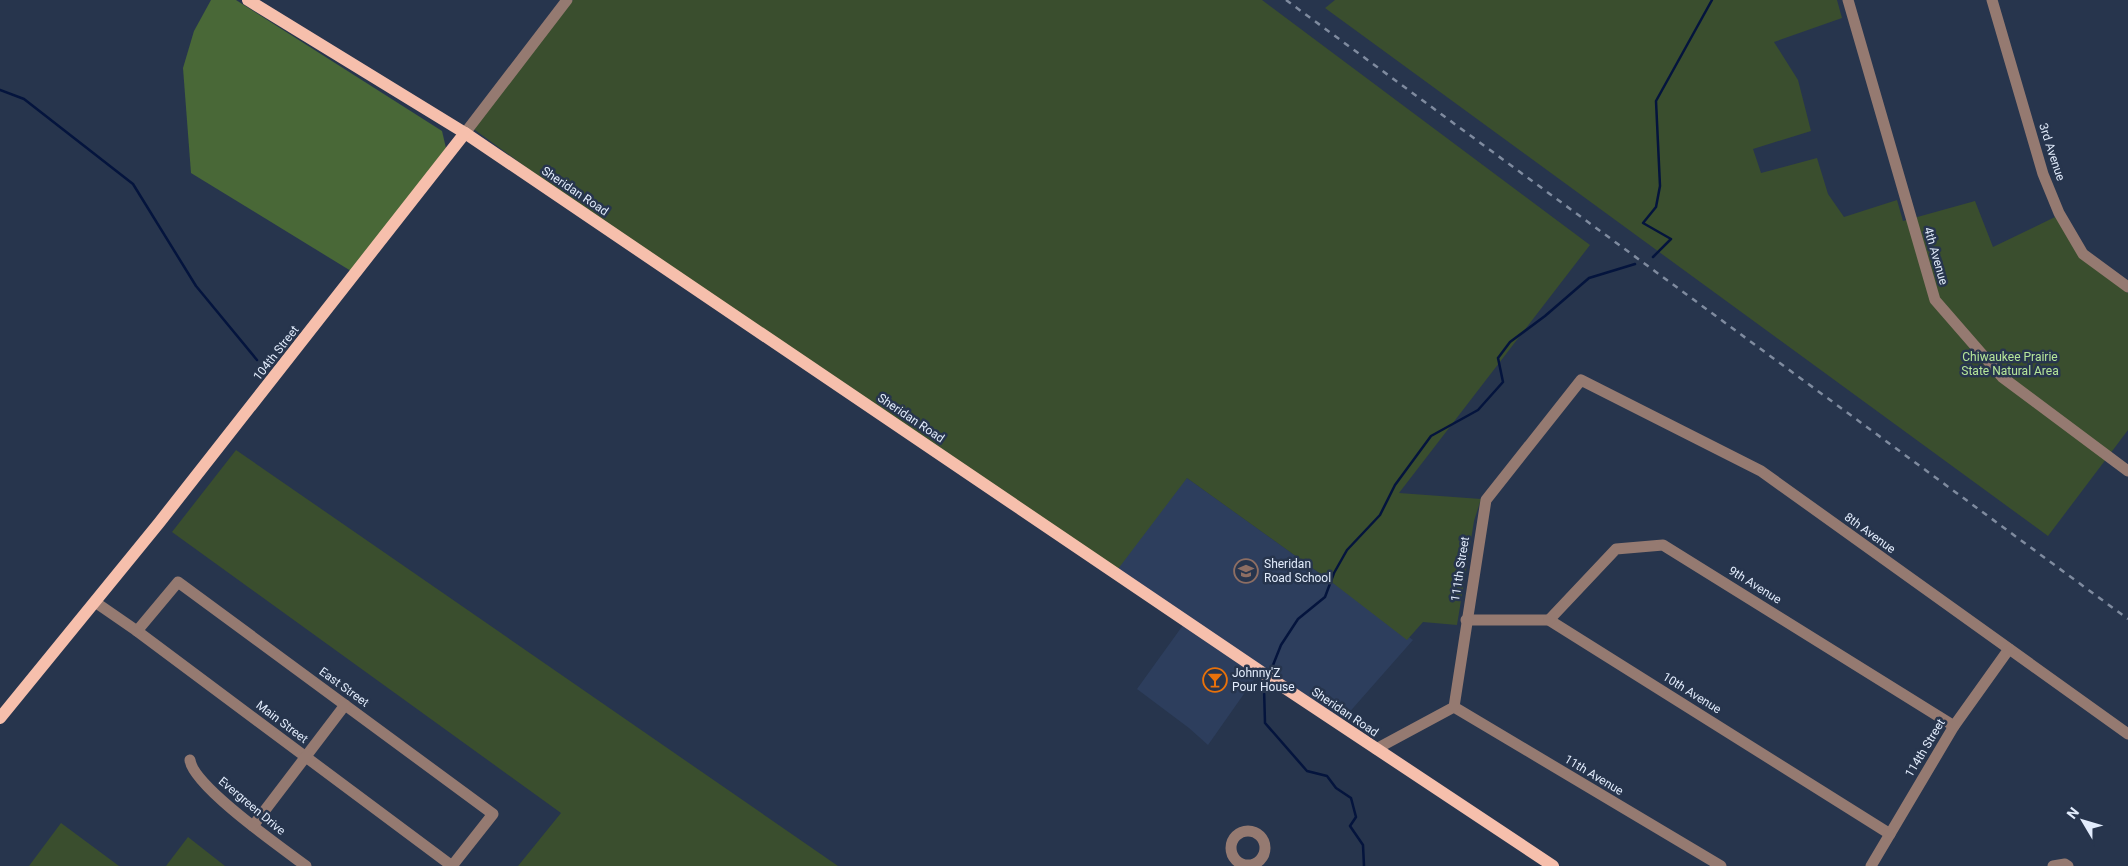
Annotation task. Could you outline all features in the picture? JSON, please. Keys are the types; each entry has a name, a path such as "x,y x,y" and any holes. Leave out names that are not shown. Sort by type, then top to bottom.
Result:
{"main road":[{"name":"Sheridan Road","path":"248,0 465,133 1376,749 1553,866"},
{"name":"104th Street","path":"0,718 95,602 465,133"}],"street":[{"name":"104th Street","path":"465,133 567,0"},
{"name":"4th Avenue","path":"1848,0 1935,300 2002,378 2128,471"},
{"name":"3rd Avenue","path":"1992,0 2043,174 2059,213 2083,254 2128,287"},
{"name":"111th Street","path":"1454,707 1486,500 1581,380"},
{"name":"8th Avenue","path":"1581,380 1760,471 2128,734"},
{"name":"9th Avenue","path":"1549,620 1616,549 1663,545 1954,726"},
{"name":"East Street","path":"137,631 178,582 493,814 452,866"},
{"name":"Main Street","path":"95,602 137,631 452,866"},
{"path":"1466,620 1549,620"},
{"name":"10th Avenue","path":"1549,620 1890,834"},
{"name":"114th Street","path":"1871,866 1954,726 2009,649"},
{"path":"253,826 345,705"},
{"path":"1376,749 1454,707"},
{"name":"11th Avenue","path":"1454,707 1721,866"},
{"name":"Evergreen Drive","path":"190,760 190,767 198,777 253,826 306,866"},
{"path":"2053,866 2065,864 2068,866"}],"shaded area":[{"path":"1187,478 1413,640 1339,724 1260,671 1208,745 1189,728 1137,689 1186,621 1098,561"}],"green space":[{"path":"211,0 236,0 442,131 446,148 351,271 191,173 183,68 194,31"},
{"path":"573,0 1262,0 1590,245 1399,493 1481,499 1474,521 1457,625 1423,622 1407,640 1329,580 1187,478 1118,569 549,184 475,130 474,126"},
{"name":"Chiwaukee Prairie State Natural Area","path":"1335,0 1837,0 1842,18 1774,42 1798,80 1811,131 1753,149 1761,173 1817,158 1828,194 1844,217 1897,200 1903,221 1975,201 1993,247 2055,217 2099,271 2128,293 2128,430 2048,536 1325,8"},
{"path":"236,450 838,866 518,866 561,813 172,532"},
{"path":"61,823 119,866 29,866"},
{"path":"188,837 225,866 166,866"}],"waterway":[{"path":"1653,257 1671,239 1643,223 1656,207 1660,186 1656,101 1712,0"},
{"path":"0,90 24,99 133,184 196,286 257,360"},
{"path":"1271,670 1281,645 1298,619 1325,597 1334,573 1347,550 1380,515 1395,485 1431,436 1478,410 1503,382 1498,358 1510,342 1545,316 1589,278 1635,264"},
{"path":"1266,683 1264,688 1265,723 1307,771 1327,776 1336,788 1351,798 1356,817 1350,826 1363,845 1364,866"}],"railway":[{"path":"1286,0 2128,619"}],"place":[{"name":"Sheridan Road School","path":"1246,571"},
{"name":"Johnny'Z Pour House","path":"1215,680"}]}
